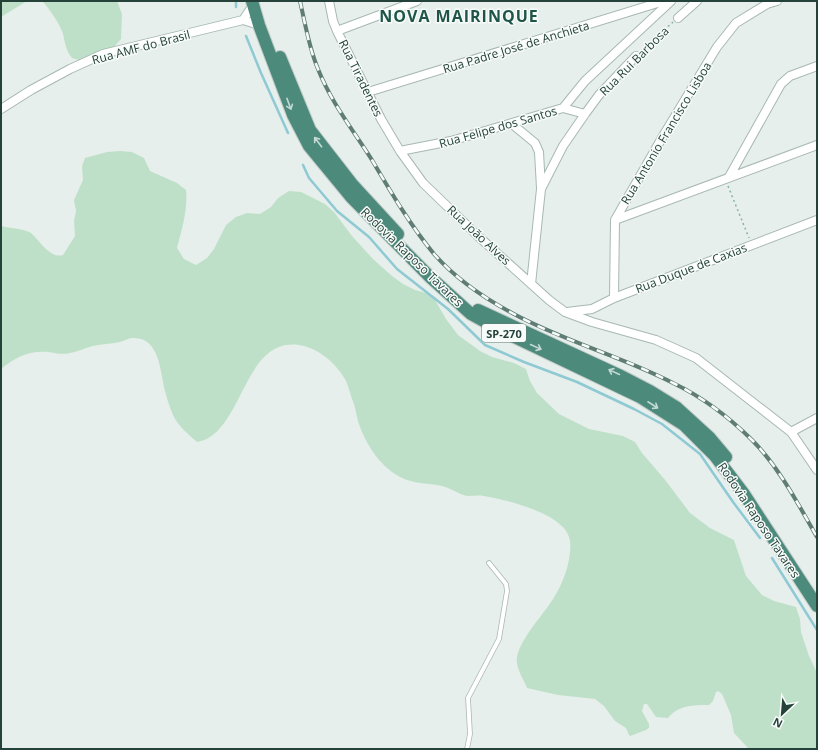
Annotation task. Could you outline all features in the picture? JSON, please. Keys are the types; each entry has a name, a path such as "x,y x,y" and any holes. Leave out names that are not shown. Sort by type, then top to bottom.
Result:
{"highway":[{"name":"Rodovia Raposo Tavares","path":"255,2 259,25 293,115 309,146 350,196 430,277 470,314 502,331 640,396 684,425 715,456 744,494 817,606"},
{"name":"Rodovia Raposo Tavares","path":"255,2 266,22 310,130 352,184 433,270 475,308 621,376 676,407 710,438 748,486 817,592"}],"street":[{"name":"Rua Tiradentes","path":"329,1 333,21 337,31 381,119 400,151"},
{"path":"337,31 417,1"},
{"name":"Rua Padre José de Anchieta","path":"368,92 664,1"},
{"name":"Rua Felipe dos Santos","path":"400,151 444,143 563,108 585,81 671,1"},
{"name":"Rua Rui Barbosa","path":"678,18 696,1"},
{"name":"Rua Antonio Francisco Lisboa","path":"614,298 615,220 663,136 717,47 736,23 767,4 777,1"},
{"path":"255,2 243,20 259,25"},
{"name":"Rua AMF do Brasil","path":"1,109 31,90 70,69 103,54 243,20"},
{"name":"Rua Rui Barbosa","path":"531,284 541,189 563,146 585,114 599,95 636,56"},
{"path":"729,177 781,84 790,76 817,66"},
{"path":"563,108 585,114"},
{"path":"512,124 534,144 538,152 541,189"},
{"path":"615,220 817,145"},
{"name":"Rua João Alves","path":"400,151 423,183 479,237 549,300 565,312 592,322 656,340 696,358 791,432 817,470"},
{"name":"Rua Duque de Caxias","path":"565,312 592,309 614,298 817,220"},
{"path":"791,432 817,418"}],"lane":[{"path":"467,749 470,734 468,698 499,639 507,591 506,584 489,562"}],"path":[{"name":"Rua Rui Barbosa","path":"636,56 678,18"},
{"path":"730,193 752,245"}],"green space":[{"path":"1,1 27,1 1,17"},
{"path":"42,1 117,1 122,14 121,39 114,47 82,61 72,58 67,50 63,34 59,26 51,12"},
{"path":"107,152 132,152 144,158 150,171 177,183 186,190 183,226 177,248 184,259 196,265 207,258 214,249 226,225 236,217 247,213 260,214 271,207 278,198 289,191 301,192 325,204 334,212 352,236 373,259 392,276 415,290 426,293 435,300 446,319 458,335 480,351 492,357 514,363 526,369 530,381 537,393 559,414 589,429 623,436 635,442 642,453 666,481 690,513 710,528 734,540 746,576 762,595 774,601 796,607 800,619 801,632 809,656 817,673 817,749 749,749 734,733 731,715 722,694 718,691 716,692 713,701 709,705 681,708 668,718 656,717 647,704 644,704 642,711 649,724 649,728 630,736 626,728 615,721 604,706 595,699 558,695 527,688 519,670 517,656 530,630 553,599 563,579 570,556 570,541 566,531 559,523 548,516 521,505 484,496 467,496 442,486 407,480 388,469 376,457 363,435 346,381 338,369 327,358 314,350 299,345 282,346 268,353 257,365 231,412 221,426 208,438 197,442 175,419 167,397 157,357 148,343 141,339 130,338 120,342 93,346 67,354 48,352 29,353 17,358 1,369 1,226 29,232 50,252 58,256 63,255 75,236 74,221 76,211 74,200 83,180 82,166 85,158"}],"waterway":[{"path":"236,1 236,7"},
{"path":"246,36 288,133"},
{"path":"303,165 309,178 337,211 369,237 397,269 448,309 485,345 524,362 577,382 634,409 662,424 700,454 760,538"},
{"path":"772,558 817,630"}],"railway":[{"path":"300,1 312,53 329,93 409,220 425,243 442,263 470,287 512,313 551,332 653,373 684,389 715,408 752,440 771,462 788,486 817,537"}],"district":[{"name":"NOVA MAIRINQUE","path":"459,16"}]}
